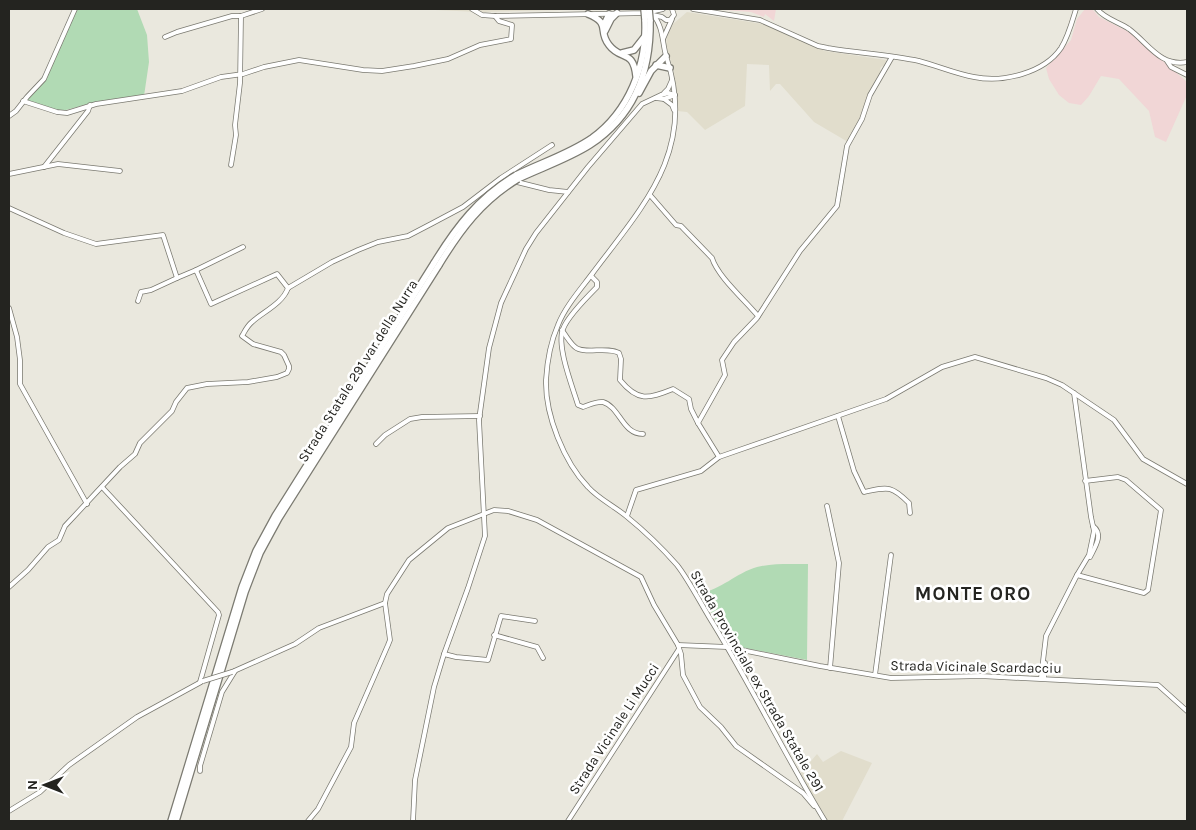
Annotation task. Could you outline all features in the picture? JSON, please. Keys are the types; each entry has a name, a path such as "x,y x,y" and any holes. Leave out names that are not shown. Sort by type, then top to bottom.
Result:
{"highway":[{"name":"Strada Statale 291 var della Nurra","path":"517,177 589,145 606,131 631,102 648,62 650,19 646,10"},
{"path":"605,33 611,19 617,13"},
{"path":"588,14 600,20 604,26 608,44 614,50 633,61 637,78"},
{"path":"604,26 609,14"},
{"name":"Strada Statale 291 var della Nurra","path":"171,821 242,588 277,517 437,264 466,224 478,210 517,177 591,138 605,127 622,106 637,78 643,61 650,19"},
{"path":"622,53 634,50 646,35"},
{"path":"631,102 638,94 650,71 666,56"},
{"path":"656,65 670,68"},
{"name":"Strada Statale 291 var della Nurra","path":"176,821 245,592 266,536"}],"street":[{"path":"9,116 16,111 44,79 75,9"},
{"path":"165,37 232,16 241,16 262,9"},
{"path":"472,9 482,15 495,16 609,14 663,9"},
{"name":"Strada Provinciale ex Strada Statale 291","path":"663,9 661,30 673,78 676,115 668,159 659,181 650,195 558,324 547,368 548,401 556,434 582,480 597,495 627,516 678,566 727,647 825,821"},
{"path":"663,39 675,9"},
{"path":"693,9 760,20 818,46 919,61 974,77 1011,77 1026,74 1039,67 1061,48 1076,9"},
{"path":"1097,9 1104,16 1131,31 1148,48 1167,61 1173,63 1187,62"},
{"path":"231,165 236,135 235,125 240,83 241,16"},
{"path":"23,101 63,113 90,105 168,94 189,89 221,77 298,60 374,71 397,69 448,59 480,45 510,39 512,25 499,21 495,16"},
{"path":"650,19 662,17 668,20 672,19"},
{"path":"650,19 658,20 661,30"},
{"path":"698,423 725,375 722,360 734,342 758,316 800,251 837,206 846,146 862,119 870,95 892,58"},
{"path":"1167,61 1171,67 1187,75"},
{"path":"662,97 673,78"},
{"path":"413,821 415,780 434,687 485,536 480,416 489,348 501,303 526,249 536,233 637,109 654,98 662,97 668,93 675,95"},
{"path":"662,97 672,105 676,115"},
{"path":"44,167 88,111 90,105"},
{"path":"9,587 28,570 48,547 59,540 65,526 120,467 135,454 140,443 172,410 187,388 207,384 248,382 277,377 287,373 289,366 284,355 253,344 242,336 250,324 278,301 287,292 288,288 332,262 378,242 408,236 463,207 501,178 552,145"},
{"path":"9,174 67,164 120,171"},
{"path":"501,178 540,188 568,192"},
{"path":"650,195 676,225 681,226 712,258 714,264 728,283 744,298 758,316"},
{"path":"9,208 64,233 96,244 163,235 177,278"},
{"path":"138,301 141,292 151,290 243,247"},
{"path":"196,270 211,304 277,274 288,288"},
{"path":"591,276 597,282 597,287 582,303 562,330 564,360 578,405 583,407 595,403 605,403 628,428 638,434 643,434"},
{"path":"9,308 17,337 20,360 20,384 87,504"},
{"path":"562,330 575,347 581,350 603,349 619,353 621,359 620,380 636,395 644,398 656,396 673,389 689,399 690,409 719,457"},
{"path":"627,516 636,490 700,471 719,457 886,399 942,367 975,357 1046,378 1062,385 1114,420 1143,458 1187,484"},
{"path":"1042,678 1046,636 1089,555 1094,539 1074,393"},
{"path":"376,444 385,435 410,419 480,416"},
{"path":"838,416 854,471 864,492 886,488 891,489 909,503 910,513"},
{"path":"1078,575 1144,593 1148,590 1161,510 1126,480 1118,477 1085,481"},
{"path":"102,487 218,612 219,615 201,682"},
{"path":"827,506 839,564 830,668"},
{"path":"308,821 318,809 351,747 354,723 388,645 389,631 385,602 387,594 409,560 448,528 494,510 508,511 537,520 641,577 654,605 678,647 684,675 700,707 721,727 736,746 803,792 825,821"},
{"path":"875,675 891,555"},
{"path":"9,811 40,792 69,765 125,725 201,682 234,672 294,644 319,628 385,602"},
{"path":"444,654 488,660 501,616 535,622"},
{"path":"494,635 537,647 543,658"},
{"name":"Strada Vicinale Scardacciu","path":"678,647 727,647 830,668 891,678 981,676 1158,685 1187,712"},
{"name":"Strada Vicinale Li Mucci","path":"568,821 678,647"},
{"path":"200,772 200,766 222,692 234,672"}],"shaded area":[{"path":"414,9 609,9 479,12"},
{"path":"713,9 776,9 774,21 765,14 764,17 751,12"},
{"path":"1085,9 1093,10 1099,17 1131,33 1187,82 1187,95 1166,142 1155,137 1149,111 1119,79 1101,76 1081,105 1069,103 1059,95 1049,79 1046,68 1071,40 1077,19"},
{"path":"687,12 763,24 825,51 886,60 885,65 880,70 883,72 848,142 814,122 780,84 776,84 770,91 769,65 747,64 745,106 705,130 687,112 677,111 674,72 666,45 667,37 673,24"},
{"path":"841,751 872,763 842,821 828,821 800,774 817,754 823,762"}],"green space":[{"path":"76,9 137,9 147,35 149,62 144,96 92,103 62,111 31,104 26,98 44,78"},
{"path":"776,564 808,564 807,660 740,647 729,643 700,593 715,589 742,573 757,567"}],"district":[{"name":"MONTE ORO","path":"973,594"}]}
